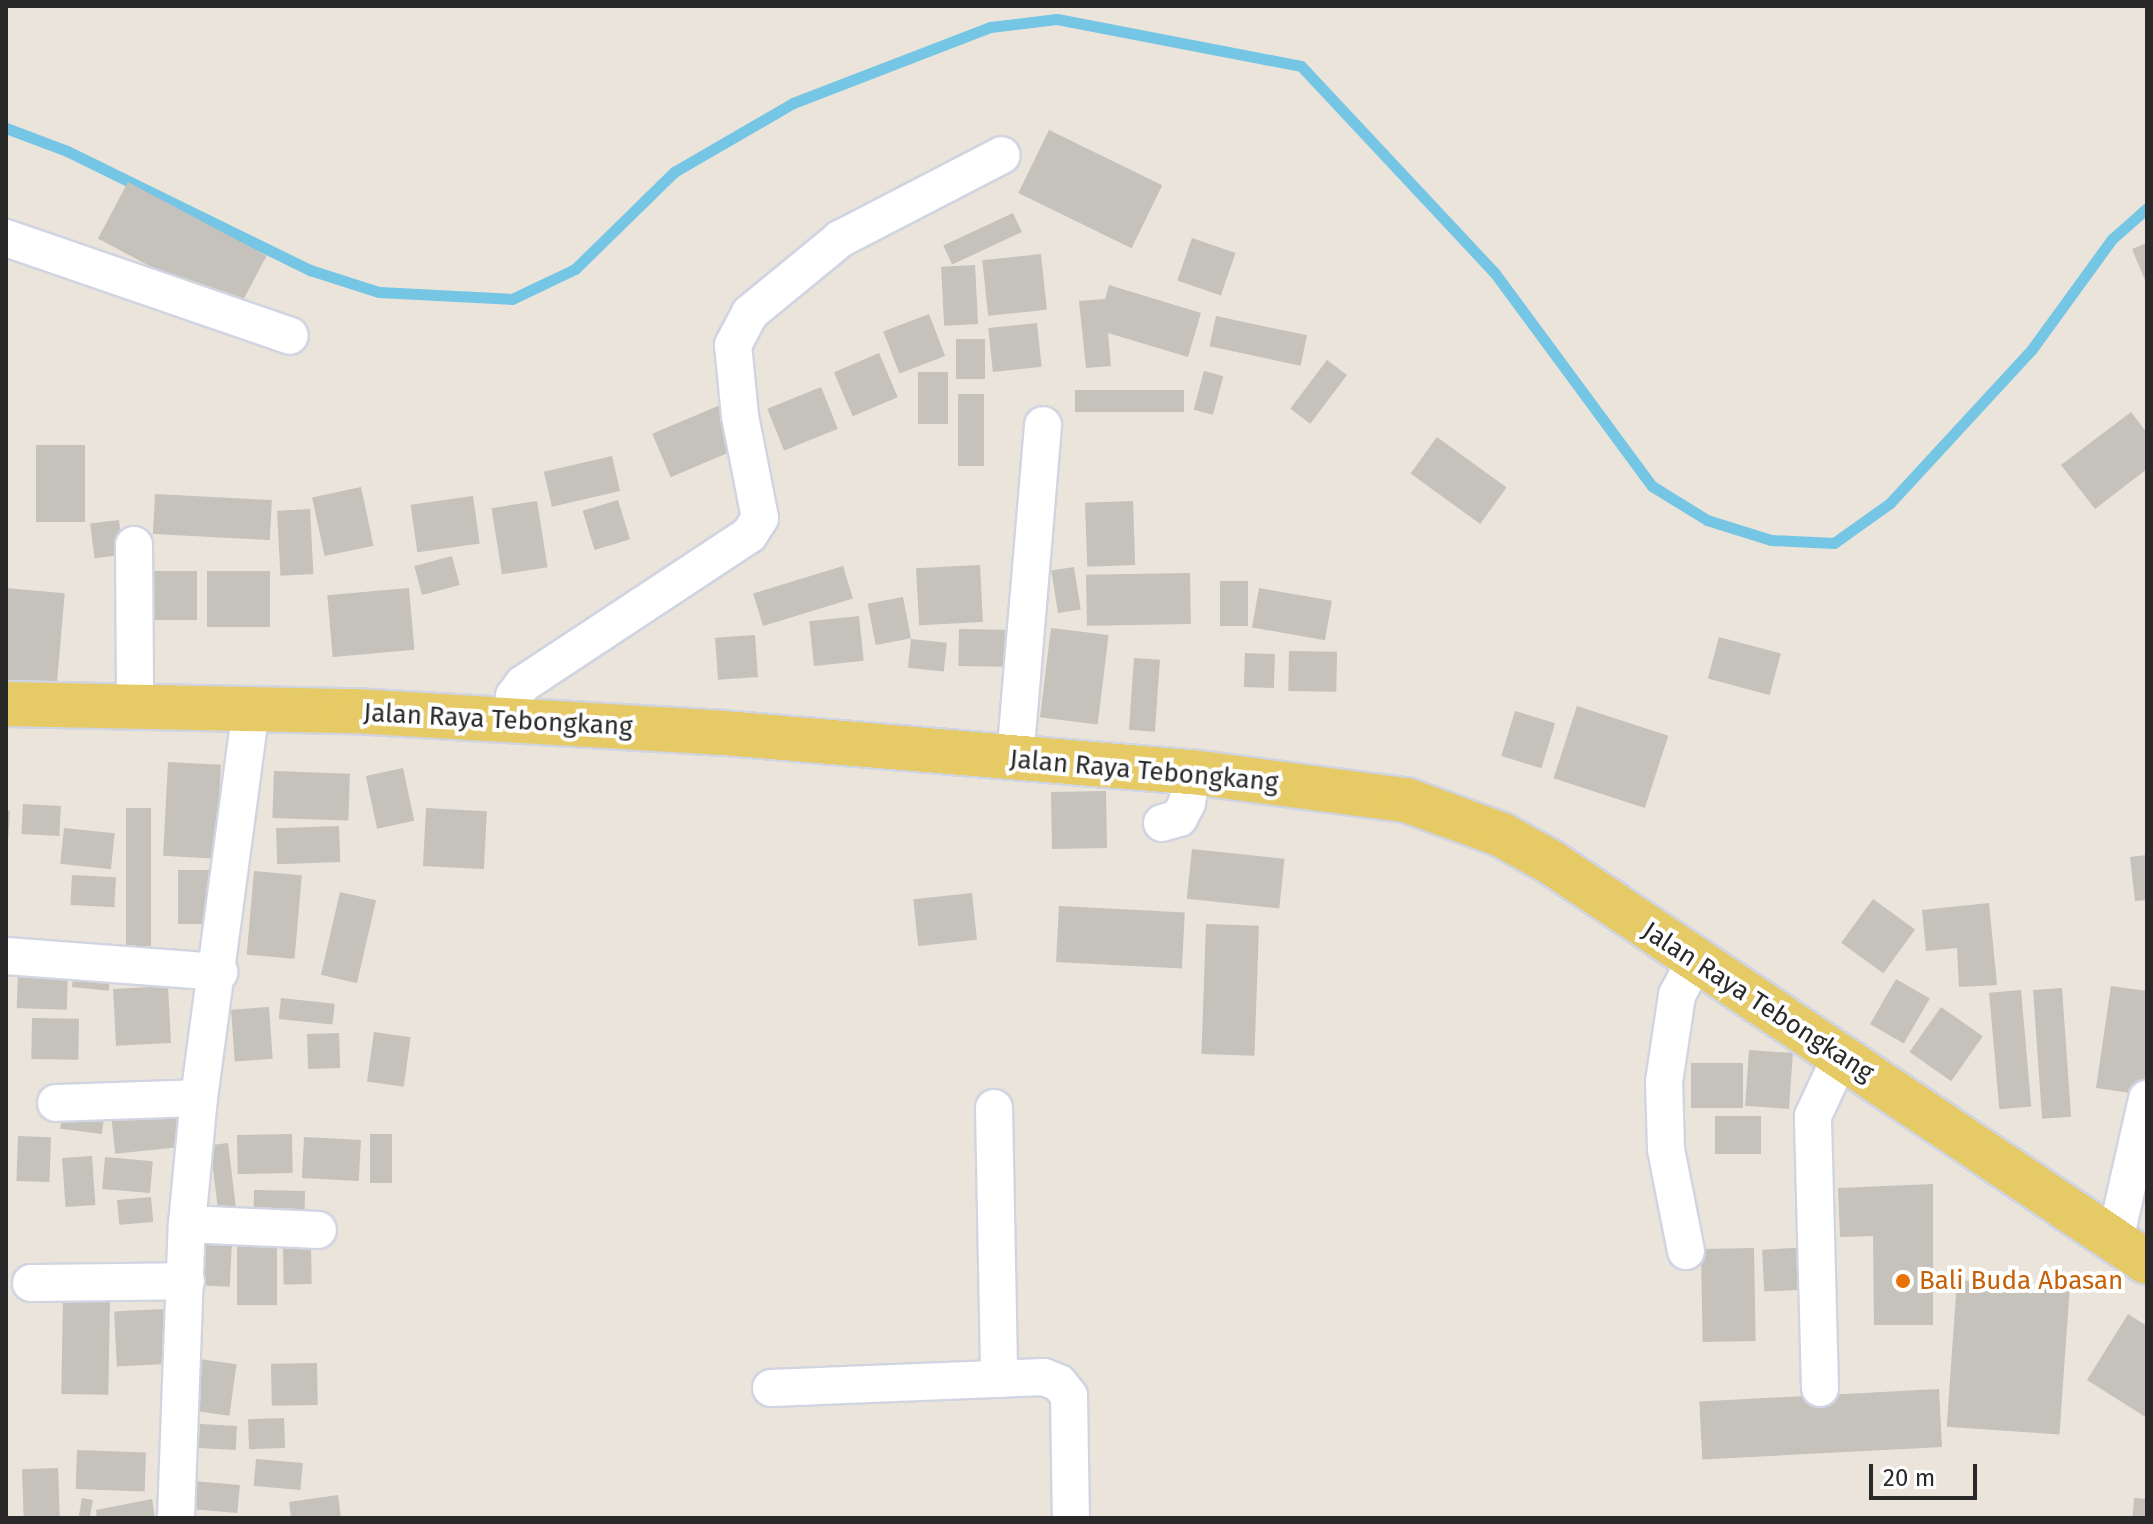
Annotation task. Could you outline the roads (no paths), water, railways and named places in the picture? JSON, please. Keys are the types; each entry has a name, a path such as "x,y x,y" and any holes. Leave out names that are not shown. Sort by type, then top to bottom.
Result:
{"main road":[{"name":"Jalan Raya Tebongkang","path":"6,704 251,709 511,720 1192,772 1406,800 1450,813 1552,863 1694,963 1841,1056 2131,1251"}],"street":[{"path":"511,720 514,696 523,684 749,535 760,518 740,416 733,345 750,313 840,239 1002,155"},
{"path":"6,238 290,336"},
{"path":"1015,759 1043,425"},
{"path":"134,545 135,708"},
{"path":"176,1518 187,1224 199,1098 219,972 251,709"},
{"path":"1162,823 1179,818 1187,803 1192,772"},
{"path":"6,956 219,972"},
{"path":"1686,1251 1666,1149 1664,1082 1677,995 1694,963"},
{"path":"1820,1388 1813,1116 1841,1056"},
{"path":"56,1103 199,1098"},
{"path":"2131,1251 2147,1099"},
{"path":"994,1108 999,1379"},
{"path":"187,1224 318,1230"},
{"path":"31,1283 186,1281"},
{"path":"771,1388 1044,1377 1059,1383 1069,1396 1071,1518"}],"waterway":[{"path":"6,128 67,151 310,270 379,292 512,299 575,269 674,172 793,103 990,27 1057,19 1301,66 1494,272 1652,486 1707,520 1771,540 1834,543 1890,503 2032,349 2112,239 2147,208"}],"place":[{"name":"Bali Buda Abasan","path":"1903,1281"}]}
